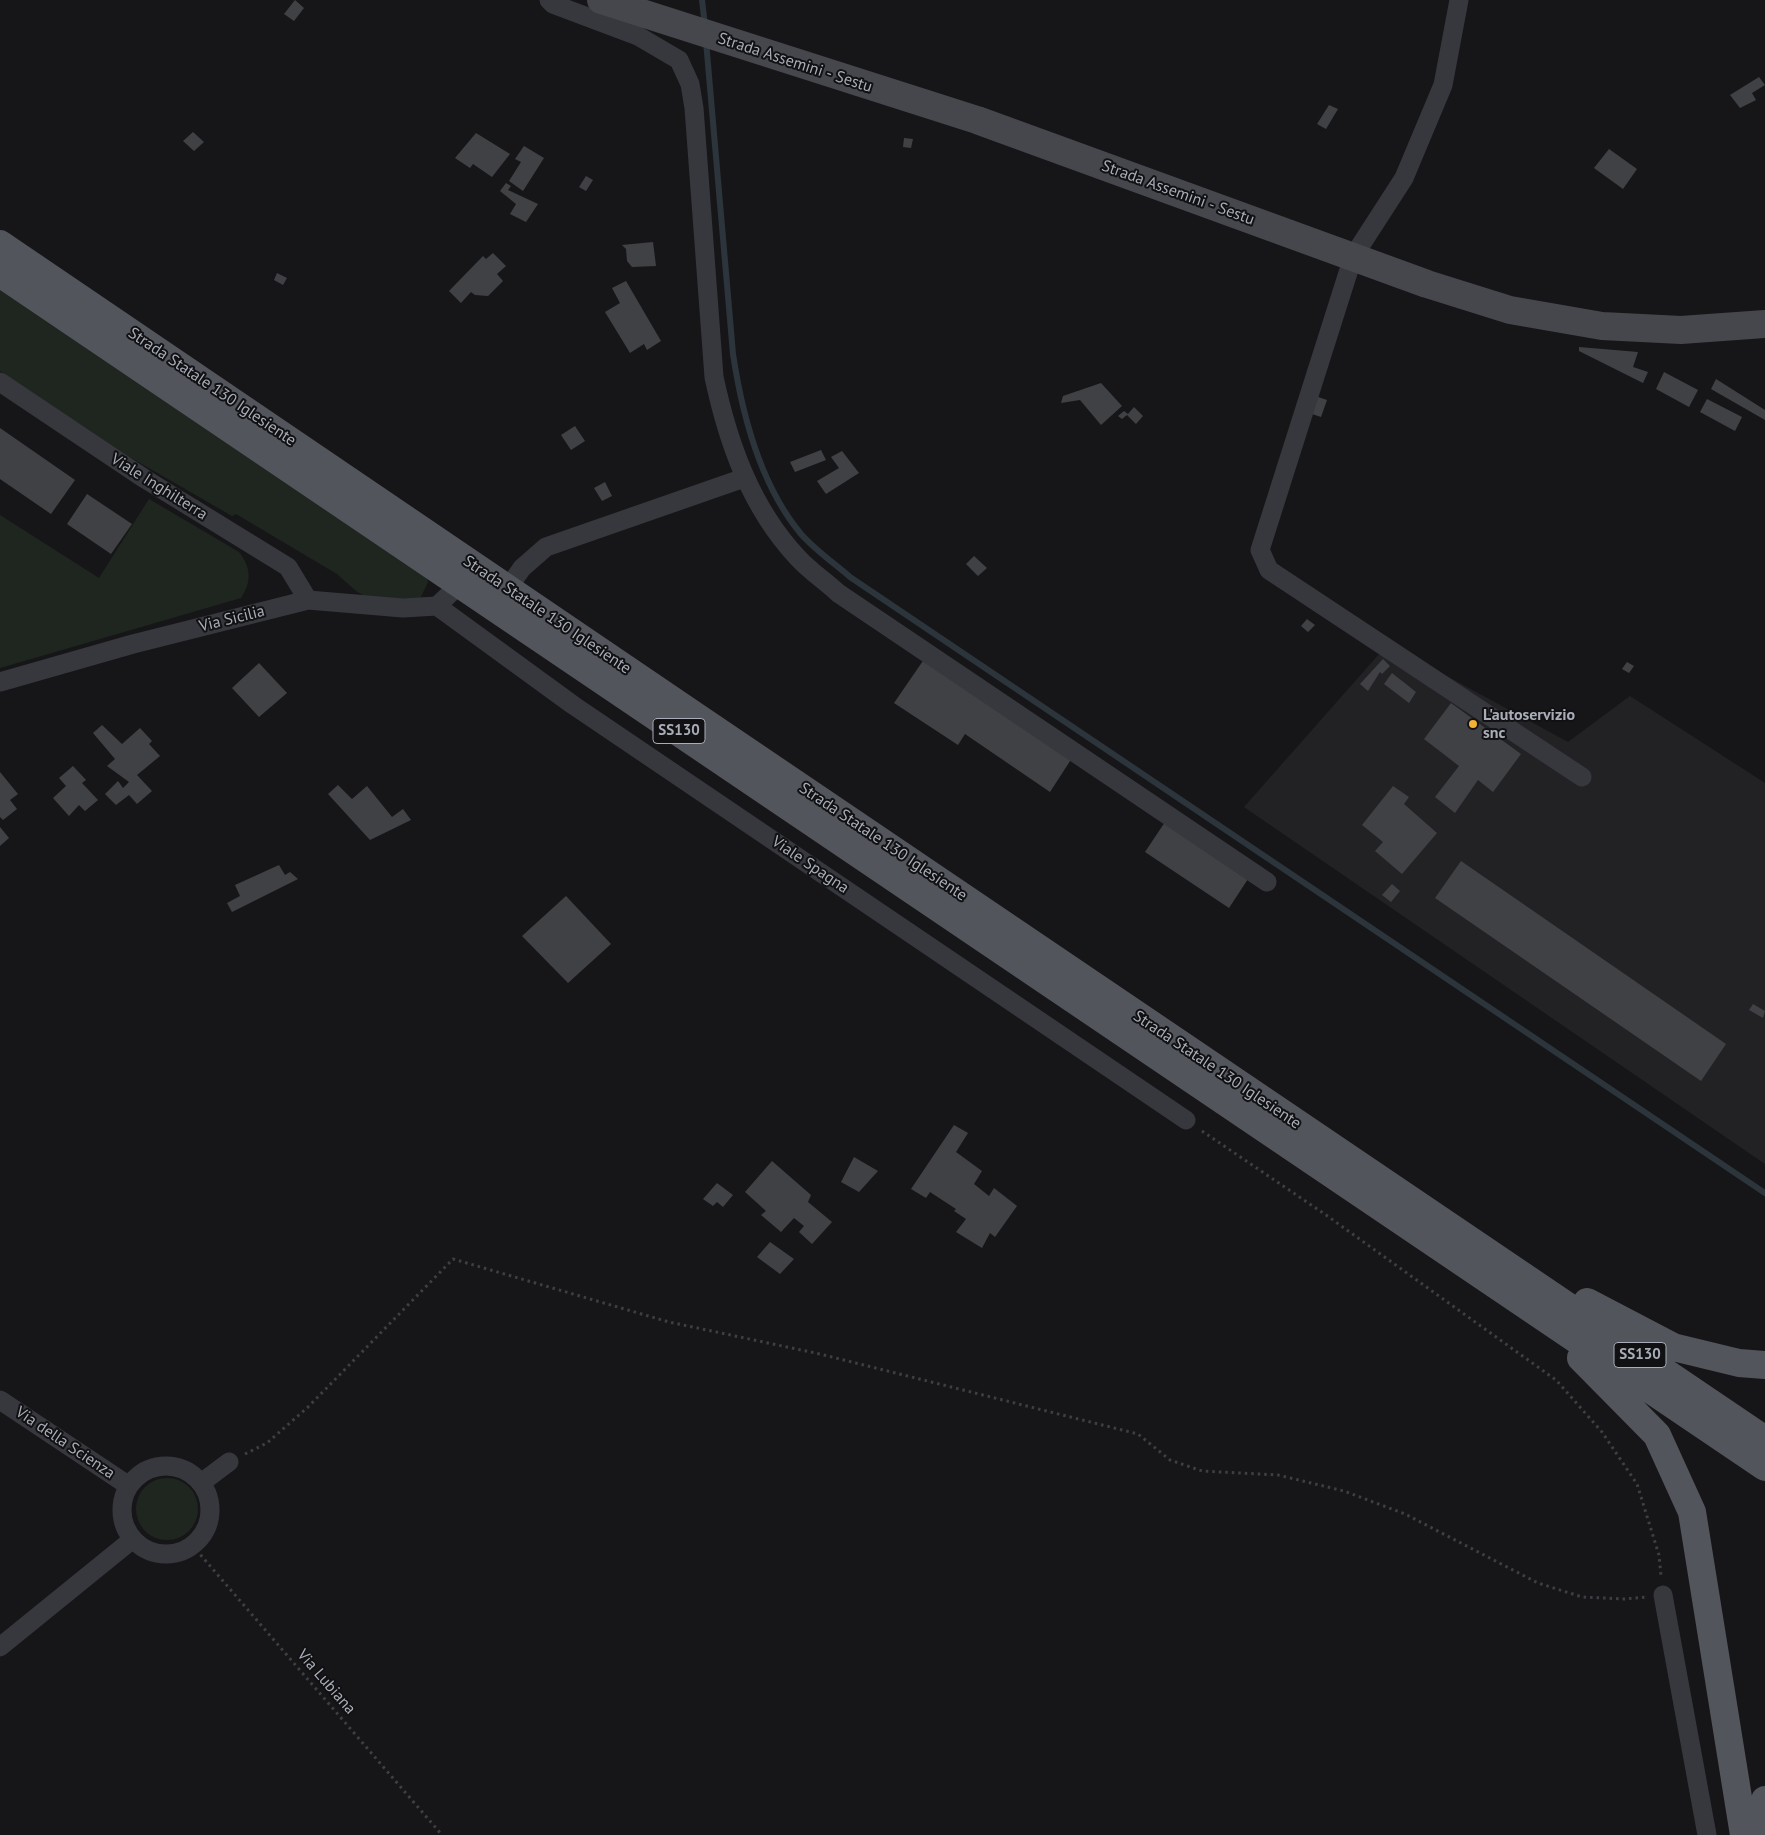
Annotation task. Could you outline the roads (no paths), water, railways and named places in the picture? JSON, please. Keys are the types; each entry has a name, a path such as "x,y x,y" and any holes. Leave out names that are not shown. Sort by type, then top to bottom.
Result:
{"main road":[{"name":"Strada Statale 130 Iglesiente","path":"0,244 1765,1440"},
{"name":"Strada Statale 130 Iglesiente","path":"0,273 461,583 1765,1467"},
{"path":"1515,1271 1580,1298 1673,1346 1739,1363 1765,1365"},
{"path":"1538,1314 1657,1435 1692,1512 1744,1835"},
{"path":"1764,1835 1762,1814 1765,1800"}],"street":[{"path":"549,0 553,4 638,36 679,60 690,84 694,108 714,377 722,416 744,478 769,520 798,558 838,593 1267,882"},
{"name":"Strada Assemini - Sestu","path":"601,0 977,120 1427,284 1510,310 1602,326 1681,330 1765,324"},
{"path":"1458,0 1443,85 1404,178 1353,257 1260,550 1268,570 1582,777"},
{"name":"Viale Inghilterra","path":"0,382 145,479 288,567 308,600"},
{"path":"508,588 522,568 546,547 744,478"},
{"path":"436,606 461,583"},
{"name":"Via Sicilia","path":"0,682 133,644 308,600 403,608 436,606"},
{"name":"Viale Spagna","path":"436,606 573,705 1186,1120"},
{"name":"Via della Scienza","path":"0,1400 129,1486"},
{"path":"201,1484 228,1462"},
{"path":"164,1466 185,1471 201,1484 208,1497 210,1512 207,1527 192,1545 172,1554 157,1553 144,1548 133,1539 126,1527 122,1513 123,1499 129,1486 138,1476 150,1469 164,1466"},
{"path":"0,1647 133,1539"},
{"path":"1663,1595 1707,1835"}],"waterway":[{"path":"702,0 705,26"},
{"path":"706,41 733,354 737,377 748,425 764,472 787,515 806,540 850,577 1765,1193"}],"place":[{"name":"L'autoservizio snc","path":"1473,724"}]}
